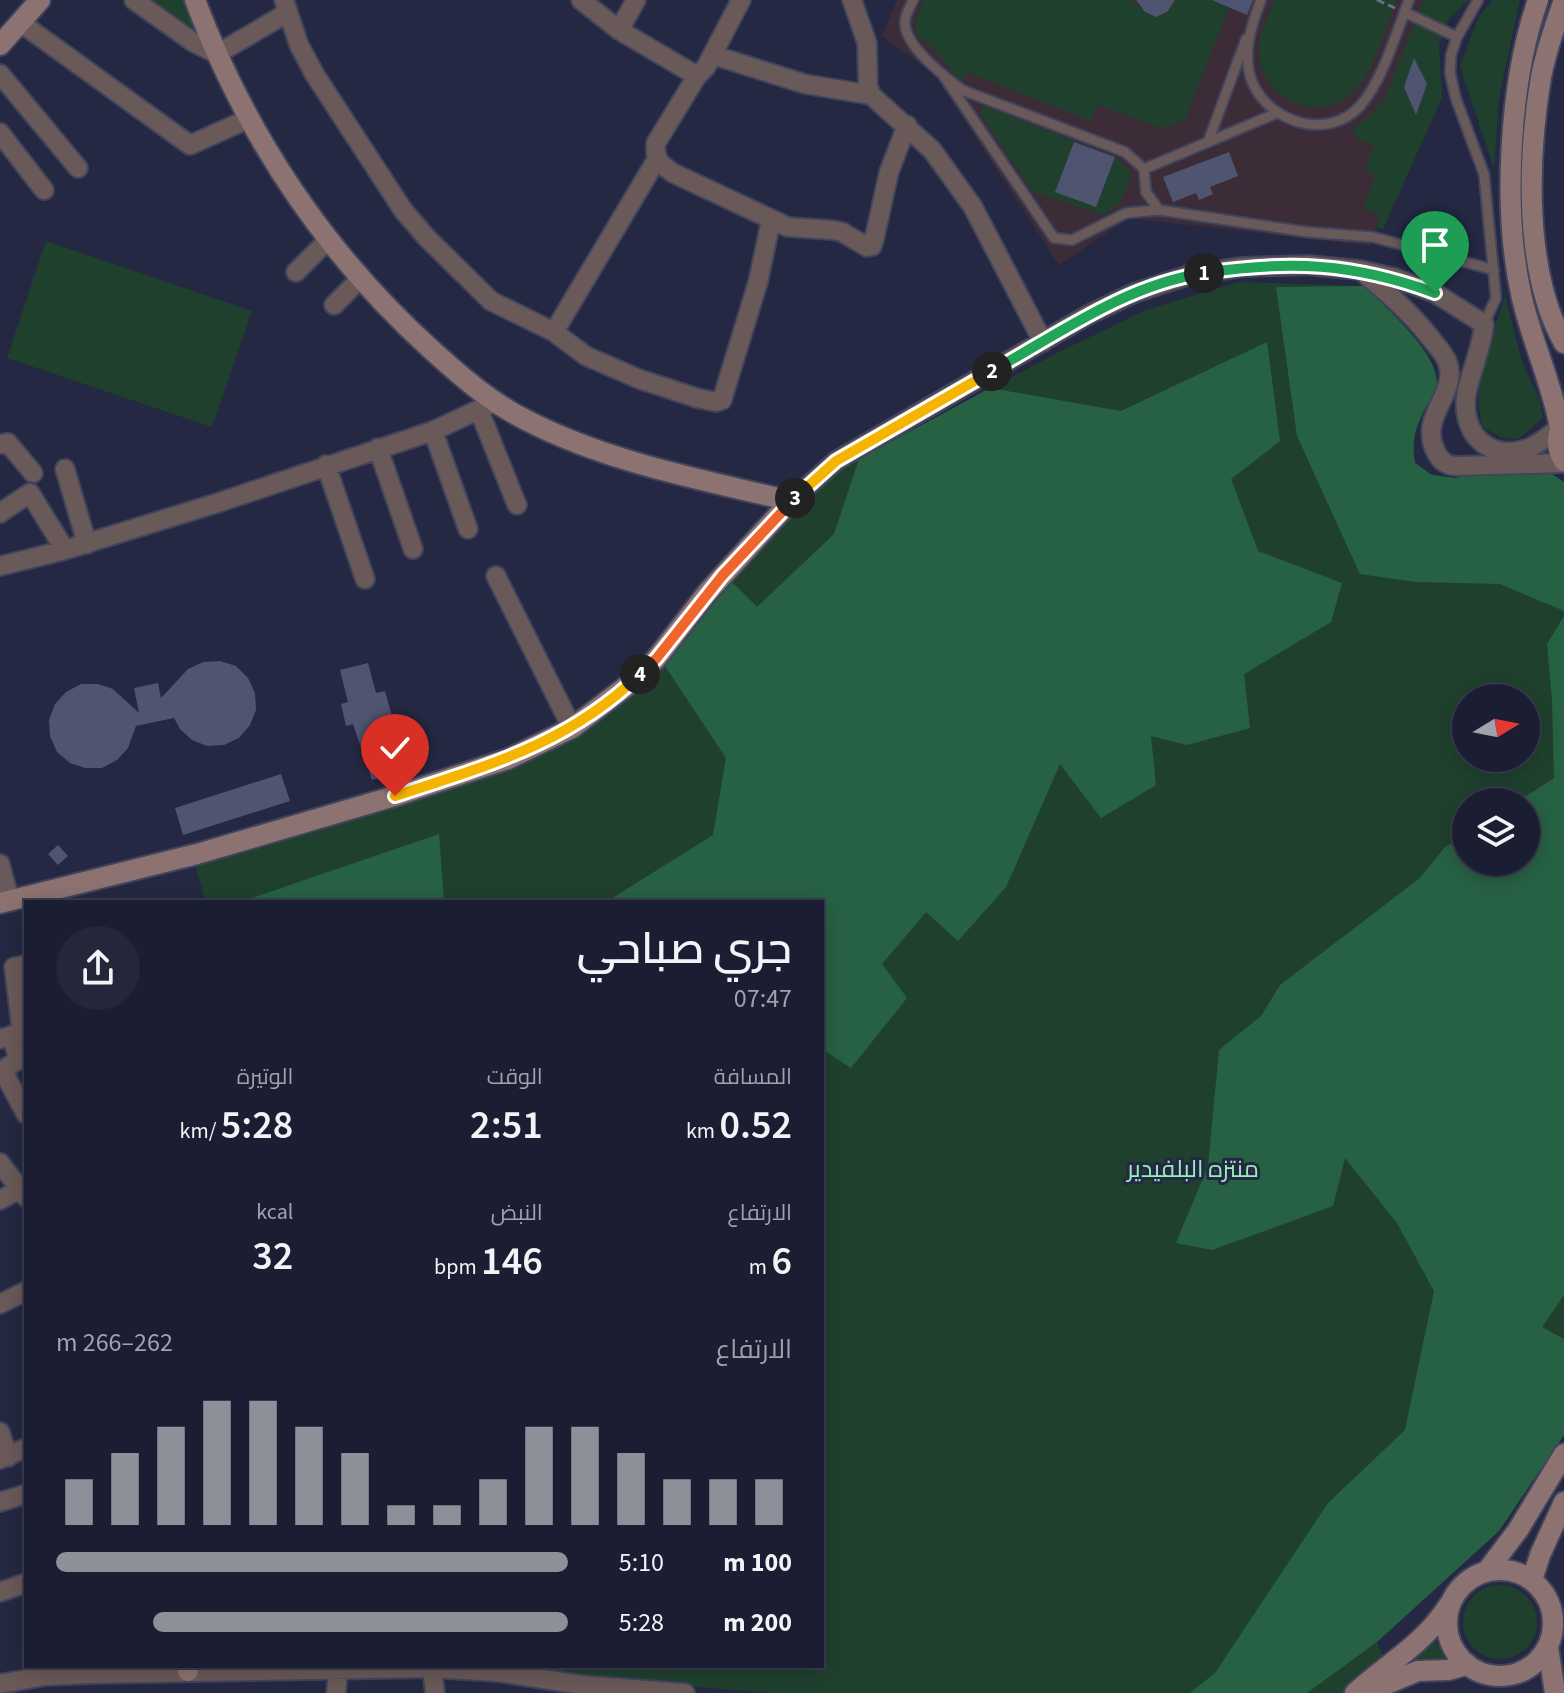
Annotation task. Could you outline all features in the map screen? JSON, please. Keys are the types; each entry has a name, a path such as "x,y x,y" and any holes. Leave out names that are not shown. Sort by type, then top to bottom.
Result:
{"street":[{"path":"40,0 8,33 190,145 248,119"},
{"path":"134,0 193,42 217,54"},
{"path":"195,0 248,119 328,240 360,279 486,406 610,453 686,476 791,501"},
{"path":"581,0 619,30 697,76"},
{"path":"619,30 636,0"},
{"path":"741,0 706,67 697,76 656,143 657,159 673,173 788,227 842,232 867,247 872,246 889,172 907,125"},
{"path":"852,0 867,43 871,95"},
{"path":"1360,270 1417,320 1447,360 1450,377 1430,424 1431,442 1441,461 1450,466 1564,462 1559,450 1562,425 1522,297 1513,213 1513,128 1521,67 1538,0"},
{"path":"1564,0 1542,73 1535,128 1533,193 1536,246 1545,298 1564,343"},
{"path":"217,54 286,6 299,45 338,114 418,228 491,301 554,332 586,356 639,379 697,398 720,402 726,393 758,282 771,220"},
{"path":"713,55 805,84 871,95 907,125 932,150 973,207 1043,342"},
{"path":"0,74 78,168"},
{"path":"0,133 44,190"},
{"path":"554,332 657,159"},
{"path":"296,272 328,240"},
{"path":"0,864 5,902 197,854 395,796 508,759 572,728 632,682 656,659 707,593 791,501 836,461 1088,315 1134,293 1189,275 1242,267 1294,265 1360,270 1395,278 1435,293 1484,324 1467,393 1466,416 1474,436 1489,447 1504,452 1533,447 1562,425"},
{"path":"334,305 360,279"},
{"path":"0,566 87,544 217,503 433,431 486,406"},
{"path":"486,406 517,505"},
{"path":"433,431 468,529"},
{"path":"0,444 8,443 33,473"},
{"path":"378,448 413,549"},
{"path":"326,465 365,579"},
{"path":"65,469 87,544"},
{"path":"0,513 30,493 65,550"},
{"path":"496,576 572,728"},
{"path":"81,881 85,900"},
{"path":"24,965 14,967 22,1033 6,1037 18,1060 1,1071 24,1111"},
{"path":"0,1163 22,1194 0,1200"},
{"path":"0,1304 24,1292"},
{"path":"0,1432 4,1458 24,1449"},
{"path":"1487,1571 1518,1530 1564,1454"},
{"path":"0,1502 24,1495"},
{"path":"1535,1582 1540,1555 1564,1502"},
{"path":"1355,1693 1417,1644 1437,1624 1456,1591 1470,1578 1487,1571 1510,1570 1535,1582 1554,1599 1564,1602"},
{"path":"1535,1582 1545,1593 1552,1613 1555,1693"},
{"path":"0,1592 24,1584"},
{"path":"1449,1605 1446,1622 1448,1638 1455,1653 1466,1665 1480,1673 1514,1684 1554,1644"},
{"path":"1366,1693 1403,1675 1466,1665"},
{"path":"0,1684 45,1676 188,1668 338,1672 432,1668 497,1672 582,1685 675,1693"},
{"path":"432,1668 435,1693"},
{"path":"127,1671 134,1693"},
{"path":"336,1693 338,1672"}],"lane":[{"path":"913,0 904,21 908,38 943,75 962,90 1125,152 1144,169 1146,192 1159,210"},
{"path":"1208,142 1261,0"},
{"path":"1250,28 1248,56 1252,81 1265,104 1286,119 1311,125 1336,122 1358,108 1374,88 1409,0"},
{"path":"1478,0 1457,37 1451,55 1452,87 1482,162 1496,298 1484,324"},
{"path":"1404,12 1457,37"},
{"path":"943,75 1054,238 1072,240 1126,213 1159,210 1307,232 1373,237 1494,270"},
{"path":"1144,169 1277,113"}],"path":[{"path":"1377,0 1404,12"}],"shaded area":[{"path":"897,0 1445,0 1427,84 1370,246 1129,218 1059,265 934,74 882,36"}],"green space":[{"path":"147,0 193,0 209,44"},
{"path":"924,0 1129,0 1156,16 1167,12 1172,0 1213,0 1229,7 1185,120 1162,128 1098,105 1091,121 968,72 963,82 915,30"},
{"path":"1275,0 1396,0 1369,70 1355,90 1341,101 1325,107 1309,107 1279,93 1261,65 1259,47"},
{"path":"1424,0 1469,0 1449,18 1439,45 1442,98 1383,229 1376,227 1380,215 1363,209 1375,175 1364,170 1374,145 1356,138 1353,128 1366,120 1385,98","holes":["1414,59 1427,84 1416,114 1404,88"]},
{"path":"1493,0 1520,0 1499,98 1494,169 1460,66 1479,16"},
{"path":"984,106 1115,157 1132,173 1121,201 1105,215 1033,192 980,114"},
{"path":"46,241 252,311 212,427 7,358"},
{"name":"منتزه البلفيدير","path":"1238,282 1364,286 1412,334 1432,363 1437,377 1435,391 1415,433 1415,463 1432,475 1455,478 1505,470 1547,471 1564,482 1564,1435 1421,1601 1377,1642 1390,1671 1433,1637 1445,1657 1393,1675 1400,1693 773,1693 583,1678 520,1668 824,1668 824,900 204,900 194,860 570,733 833,465 859,459 1061,351 1146,310"},
{"path":"1364,286 1411,334 1432,363 1436,377 1435,391 1415,433 1415,463 1432,475 1455,478 1505,470 1547,471 1564,482 1564,611 1500,584 1416,582 1360,574 1297,436 1276,287"},
{"path":"1505,296 1522,362 1540,401 1543,418 1518,439 1500,437 1483,427 1479,411 1480,378"},
{"path":"1267,342 1280,441 1231,479 1258,551 1342,583 1331,622 1244,674 1250,728 1187,745 1151,736 1156,785 1101,818 1060,764 1006,887 958,941 926,912 882,964 907,998 851,1068 824,1050 824,900 609,900 713,835 726,758 657,654 725,575 757,607 834,534 859,459 990,388 1121,411"},
{"path":"1564,616 1564,1295 1542,1327 1564,1339 1564,1435 1499,1531 1377,1642 1307,1693 1190,1693 1215,1673 1328,1503 1405,1430 1434,1291 1397,1223 1345,1158 1333,1206 1212,1250 1176,1243 1208,1166 1219,1050 1261,1016 1280,985 1420,878 1444,848 1452,843 1452,876 1540,876 1539,788 1554,778 1547,644"},
{"path":"439,834 444,900 246,900"},
{"path":"1500,1585 1521,1591 1531,1601 1537,1622 1531,1643 1521,1653 1500,1659 1479,1653 1469,1643 1463,1622 1469,1601 1479,1591"}],"building":[{"path":"1136,0 1175,0 1167,12 1156,17 1145,12"},
{"path":"1212,0 1253,0 1247,15"},
{"path":"1414,58 1427,84 1416,115 1404,87"},
{"path":"1074,142 1115,157 1096,207 1055,192"},
{"path":"1229,152 1238,176 1210,187 1213,194 1199,200 1196,193 1173,202 1163,177"},
{"path":"220,661 236,666 248,678 255,693 256,710 250,725 239,738 224,745 207,746 192,740 174,718 136,726 128,748 117,760 102,768 85,768 70,763 57,752 50,736 49,720 55,704 66,692 81,684 98,684 113,689 139,713 134,688 158,683 161,698 188,669 203,662"},
{"path":"368,663 376,693 385,691 395,727 407,721 424,763 372,780 353,724 346,726 341,704 348,702 340,670"},
{"path":"281,774 290,801 183,835 175,808"},
{"path":"58,845 68,856 58,865 48,854"}],"route":[{"path":"395,796 508,759 572,728 632,682 656,659 722,576 791,501 836,461 1088,315 1134,293 1189,275 1242,267 1307,265 1360,270 1395,278 1435,293"}]}
